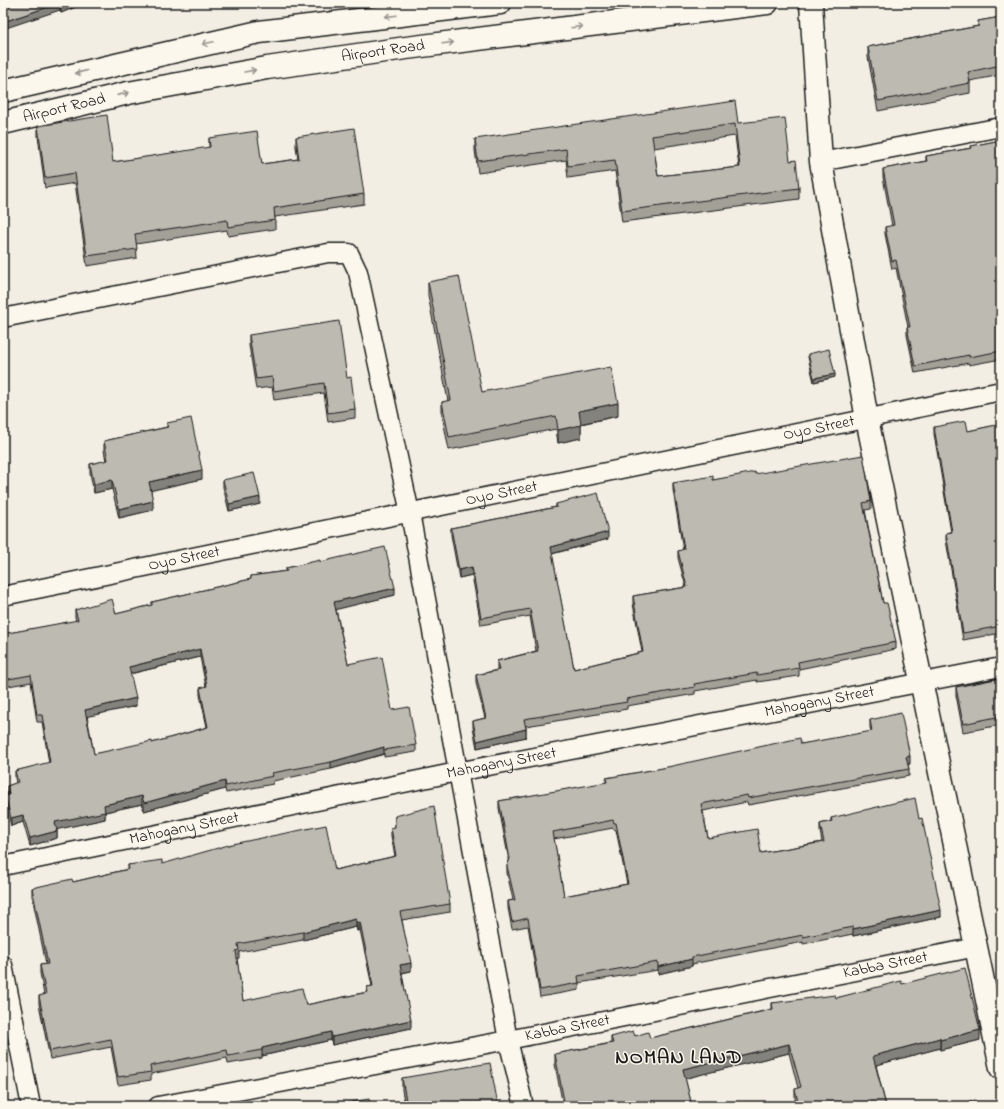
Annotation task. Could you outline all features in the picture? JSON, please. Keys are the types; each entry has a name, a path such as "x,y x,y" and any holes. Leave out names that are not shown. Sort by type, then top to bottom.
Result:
{"main road":[{"name":"Airport Road","path":"3,91 259,32 500,3"},
{"name":"Airport Road","path":"3,123 128,93 267,68 406,48 767,3"},
{"path":"811,3 821,162 867,419 1001,1068"}],"street":[{"path":"821,162 1001,127"},
{"path":"3,318 328,253 349,253 358,272 410,513 508,1040 524,1106"},
{"name":"Oyo Street","path":"3,596 1001,391"},
{"name":"Mahogany Street","path":"3,866 458,772 1001,667"},
{"name":"Kabba Street","path":"158,1106 508,1040 977,947"},
{"path":"3,965 31,1106"}],"building":[{"path":"3,3 60,3 3,22"},
{"path":"60,3 68,3 61,6"},
{"path":"1001,17 1001,65 968,72 970,83 878,101 868,47 979,26 978,21"},
{"path":"735,101 738,123 785,118 790,161 796,160 799,188 622,211 615,160 568,166 566,149 478,161 475,139","holes":["735,124 740,167 658,176 652,136"]},
{"path":"107,115 113,162 210,147 209,138 257,131 262,164 299,159 296,137 354,128 364,194 274,208 275,220 228,227 227,220 135,234 137,249 87,256 75,173 45,178 38,126"},
{"path":"1001,140 1001,351 969,357 969,355 915,366 907,327 910,327 896,260 892,261 885,227 894,225 883,169 927,161 926,156 972,148 971,146"},
{"path":"459,276 482,392 611,367 618,403 579,411 581,425 558,430 556,416 449,437 442,402 451,400 428,282"},
{"path":"339,321 347,378 351,377 355,409 328,413 324,383 274,391 272,377 256,379 249,335"},
{"path":"829,349 835,374 814,378 808,354"},
{"path":"191,418 202,470 149,482 153,501 119,509 112,480 94,484 90,464 108,460 104,441 168,427 167,423"},
{"path":"966,421 968,431 1001,424 1001,626 963,633 946,533 952,532 934,427"},
{"path":"863,455 871,501 863,503 883,603 887,603 896,642 798,662 799,668 757,675 757,673 694,684 695,687 626,699 627,702 524,719 526,729 477,741 473,721 486,718 476,675 499,670 497,661 538,651 530,609 481,618 472,567 459,570 451,528 557,507 556,504 598,493 608,532 551,547 574,669 643,652 633,596 687,587 678,551 684,549 673,483 713,476 713,480 755,472 755,474"},
{"path":"254,473 260,497 229,504 223,480"},
{"path":"385,547 395,588 334,602 348,664 382,657 392,710 409,707 416,745 384,750 384,747 331,762 272,773 273,776 226,786 225,781 144,803 142,796 104,805 105,812 55,822 57,831 30,838 23,815 11,818 5,796 9,795 7,786 18,782 15,771 50,762 42,715 37,715 31,675 3,680 3,634 78,620 75,610 112,599 116,614 152,605 152,602 251,579 251,576 287,571 286,568 320,560 320,562","holes":["200,649 207,686 200,688 208,727 152,743 152,741 94,754 85,710 136,698 129,667"]},
{"path":"1001,678 1001,716 963,724 956,687"},
{"path":"901,713 910,756 906,757 909,769 748,798 747,795 701,804 708,838 757,829 761,853 824,842 820,824 832,821 831,818 915,798 919,819 922,818 941,910 853,929 853,927 803,937 803,935 692,957 692,959 658,967 658,962 578,976 579,983 540,990 528,918 512,922 508,901 515,900 507,866 510,859 499,801 607,782 606,778 663,768 800,738 801,744 872,731 870,720","holes":["613,820 614,823 616,823 628,884 564,896 553,832"]},
{"path":"434,806 450,904 400,912 411,963 400,965 411,1020 332,1037 331,1032 262,1048 262,1050 228,1056 227,1050 150,1066 151,1072 118,1077 111,1039 50,1051 39,996 46,994 40,965 48,964 32,888 72,879 73,882 129,869 128,865 162,860 162,864 232,844 326,825 335,870 396,856 391,828 395,827 395,816","holes":["356,919 357,923 360,922 373,986 367,987 368,992 306,1005 302,988 243,1001 236,951 239,950 238,944 303,932"]},
{"path":"965,968 980,1030 940,1040 940,1038 873,1056 886,1106 799,1106 795,1089 801,1087 789,1044 683,1069 692,1106 565,1106 555,1054 613,1043 611,1037 633,1031 635,1036 648,1032 650,1038 773,1009 772,1003 835,995 836,998 901,981 902,984"},
{"path":"490,1063 497,1106 407,1106 402,1078"},
{"path":"369,1099 371,1106 328,1106"},
{"path":"975,1100 978,1106 958,1106"}],"district":[{"name":"NOMAN LAND","path":"679,1058"}]}
